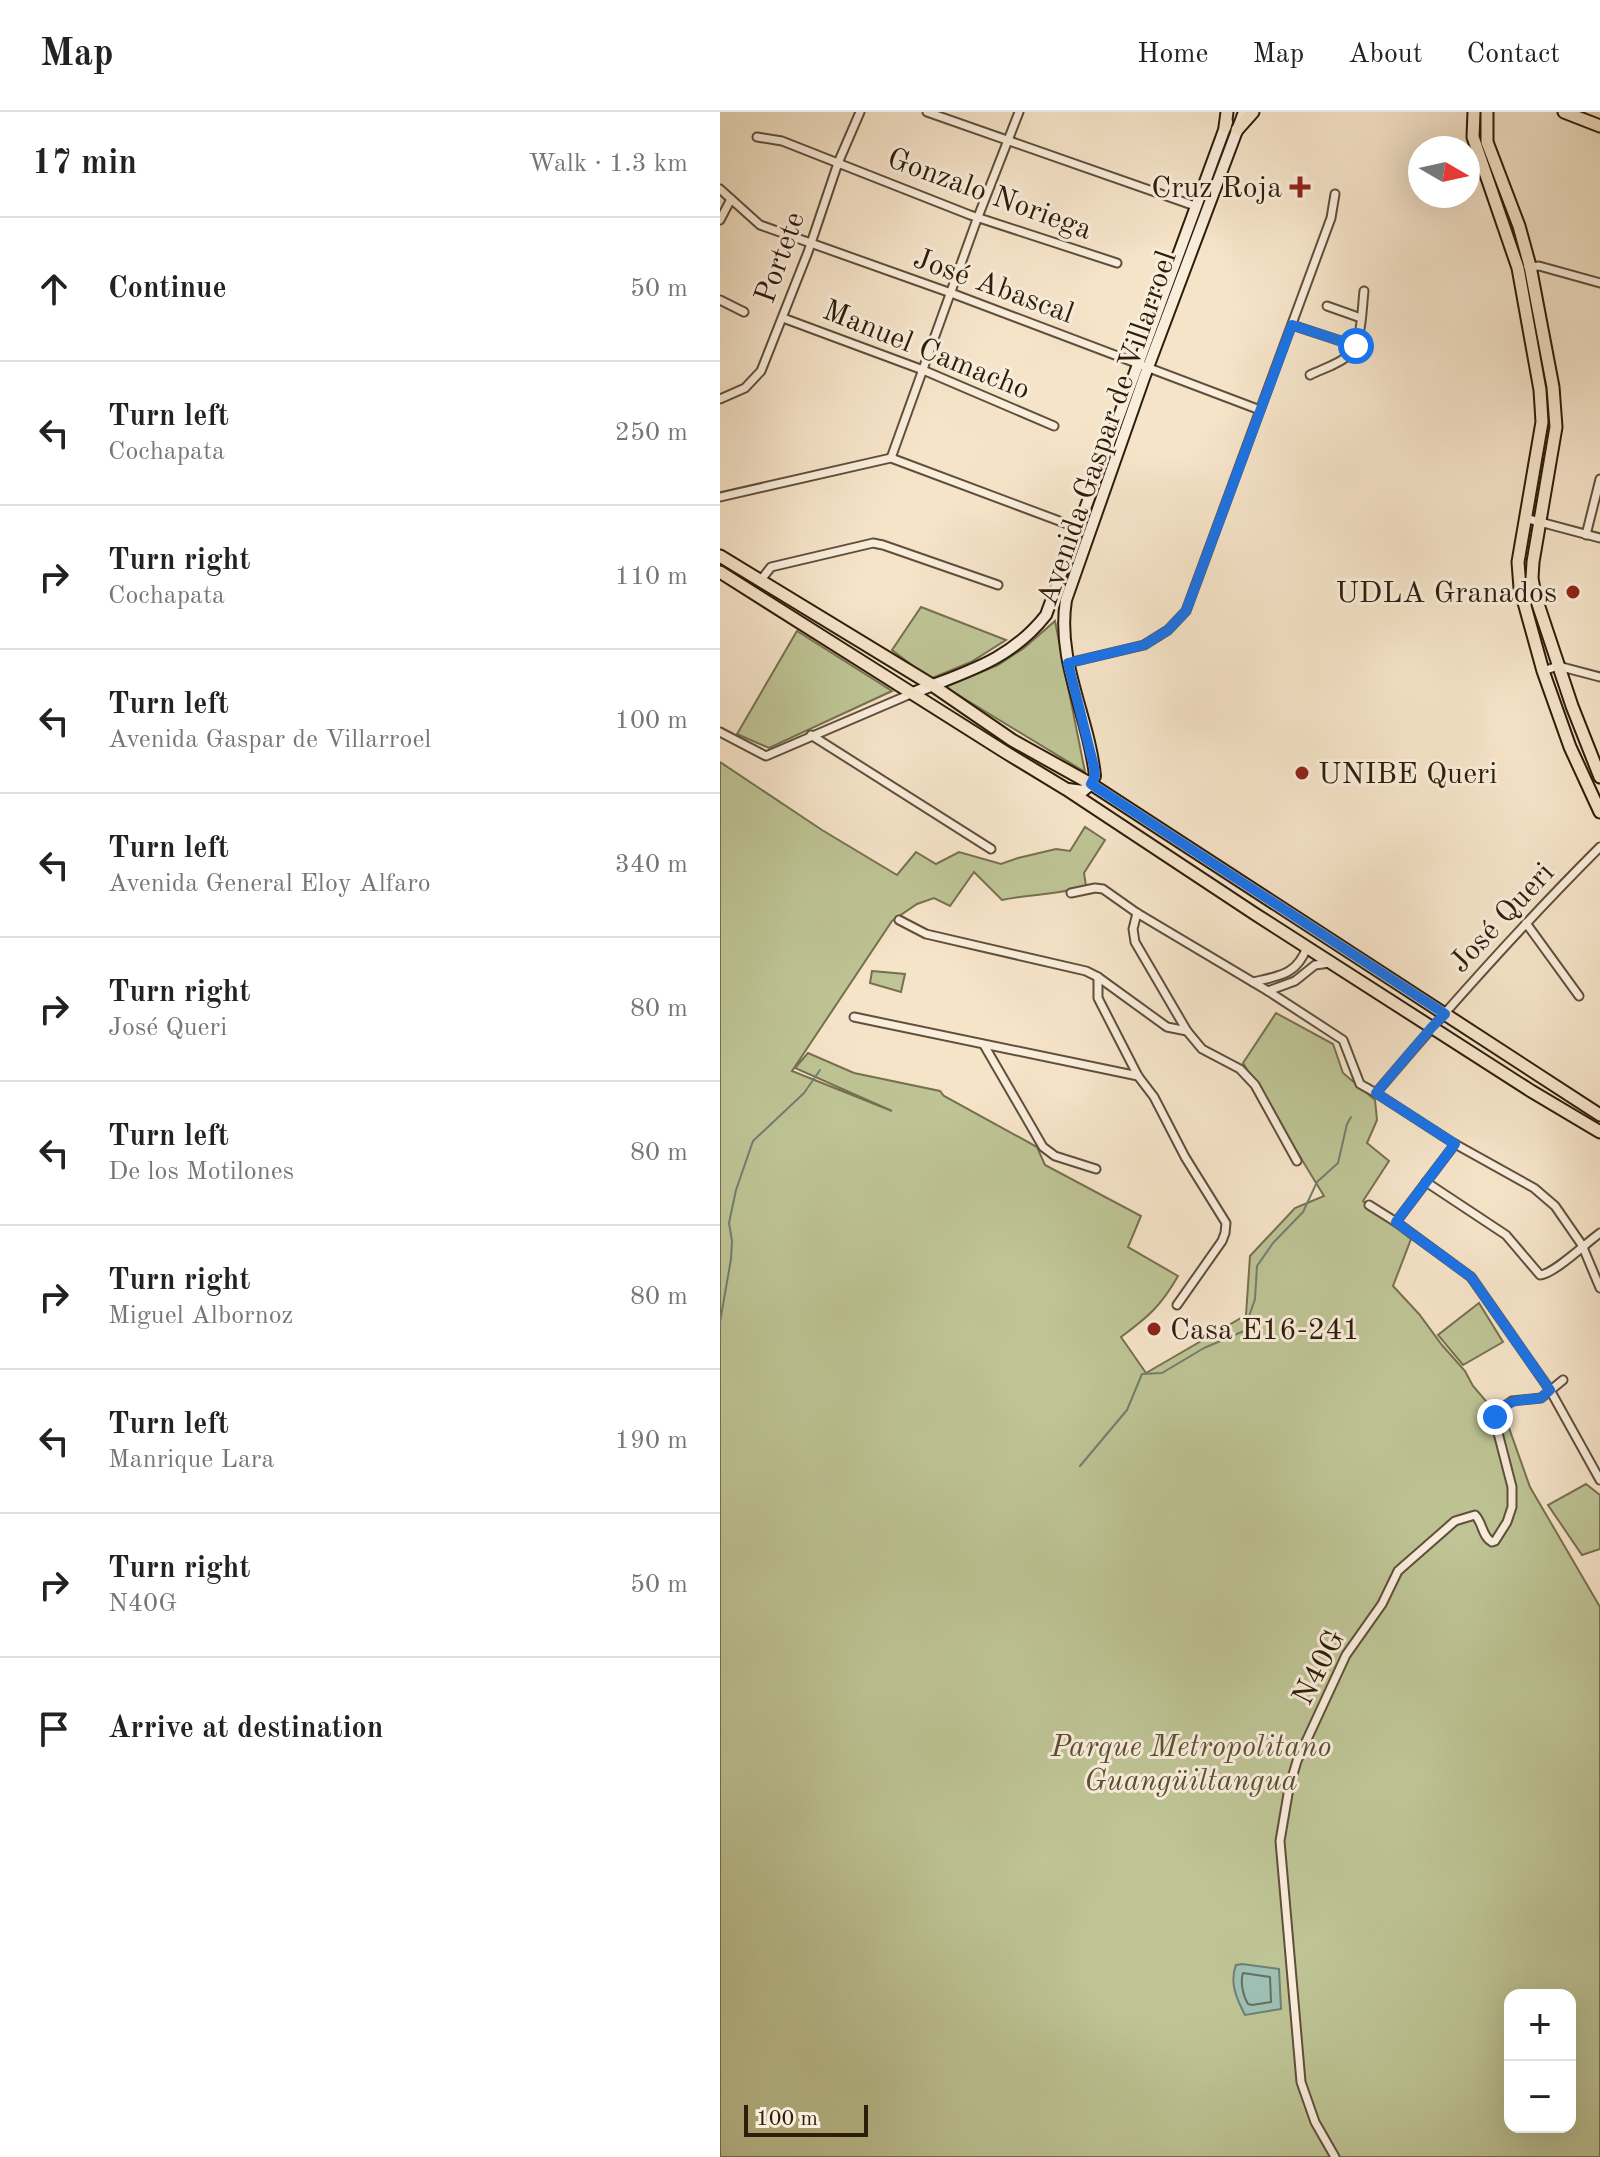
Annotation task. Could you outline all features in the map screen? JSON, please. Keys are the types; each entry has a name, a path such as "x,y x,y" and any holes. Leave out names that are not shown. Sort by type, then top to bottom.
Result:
{"main road":[{"path":"1229,112 1231,128 1253,112"},
{"name":"Avenida Gaspar de Villarroel","path":"913,693 967,673 1009,651 1046,615 1195,206 1231,128 1244,112"},
{"path":"1474,112 1473,137 1524,267 1553,387 1556,427 1532,578 1539,611 1600,777"},
{"path":"1487,112 1487,142 1519,226 1540,390 1542,422 1524,518 1519,578 1543,671 1570,747 1600,812"},
{"path":"1564,112 1600,126"},
{"name":"Avenida Gaspar de Villarroel","path":"1091,784 1095,776 1094,767 1068,663 1063,620 1066,600 1231,128"},
{"path":"720,556 932,685 1012,740 1091,784 1600,1115"},
{"path":"720,572 1066,789 1243,907 1600,1132"},
{"path":"1054,595 1066,600"},
{"path":"1046,615 1052,614 1063,620"},
{"path":"1066,789 1083,791 1091,784"},
{"path":"1531,1091 1530,1079 1540,1076"}],"street":[{"name":"Portete","path":"720,399 745,388 761,371 860,112"},
{"path":"927,112 1195,206"},
{"path":"891,458 1019,112"},
{"name":"Gonzalo Noriega","path":"757,137 782,141 978,218 1117,263"},
{"name":"José Abascal","path":"720,189 760,225 951,293 1260,410"},
{"path":"1068,663 1144,645 1168,630 1186,611 1331,218 1335,194"},
{"path":"720,220 731,199"},
{"path":"1524,267 1539,266 1600,283"},
{"path":"1310,375 1352,353 1356,346 1364,291"},
{"path":"720,300 744,312"},
{"path":"1327,306 1361,318"},
{"name":"Manuel Camacho","path":"783,318 923,370 1054,426"},
{"path":"1292,325 1356,346"},
{"path":"720,497 891,458 1078,528"},
{"path":"1586,535 1600,479"},
{"path":"1524,518 1600,538"},
{"path":"760,581 771,567 873,543 998,585"},
{"path":"1543,671 1558,666 1600,677"},
{"path":"720,732 766,756 913,693"},
{"path":"811,735 991,849"},
{"name":"José Queri","path":"1376,1093 1526,923 1600,847"},
{"path":"1071,893 1103,889 1343,1040 1360,1084 1455,1144 1534,1188 1555,1206 1582,1245 1600,1288"},
{"path":"1137,913 1133,929 1135,942 1187,1031 1202,1049 1240,1069 1255,1085 1297,1161"},
{"path":"899,920 926,934 1086,971 1167,1027 1187,1031"},
{"path":"1526,923 1579,996"},
{"path":"1252,982 1291,971 1303,958 1307,947"},
{"path":"1268,991 1295,981 1315,965 1333,963"},
{"path":"1098,977 1098,998 1138,1076 1154,1097 1185,1157 1226,1223 1222,1241 1177,1305"},
{"path":"854,1017 1138,1076"},
{"path":"984,1045 1043,1147 1055,1156 1096,1169"},
{"path":"1396,1222 1455,1144"},
{"path":"1426,1182 1506,1235 1540,1275 1549,1274 1600,1233"},
{"path":"1369,1205 1471,1277 1550,1390 1600,1480"},
{"path":"1550,1390 1563,1380"},
{"name":"N40G","path":"1335,2157 1315,2122 1301,2082 1280,1841 1289,1788 1297,1761 1346,1655 1382,1604 1398,1571 1455,1521 1472,1515 1480,1521 1487,1539 1495,1541 1512,1507 1512,1487 1495,1413 1512,1401 1541,1398 1550,1390"}],"green space":[{"path":"921,607 1006,640 971,662 930,679 892,650"},
{"path":"1055,621 1085,772 945,687 998,665 1024,648"},
{"path":"797,631 892,691 769,748 737,734"},
{"name":"Parque Metropolitano Guangüiltangua","path":"720,762 822,830 897,875 916,852 936,864 959,852 1001,864 1056,849 1070,851 1085,827 1105,840 1084,873 1086,886 1002,900 974,872 950,906 934,898 917,904 892,921 792,1071 892,1111 795,1068 808,1053 854,1073 940,1091 1037,1147 1045,1165 1141,1216 1128,1247 1178,1276 1153,1310 1121,1337 1146,1373 1246,1315 1250,1256 1295,1208 1324,1196 1243,1063 1276,1013 1333,1044 1343,1073 1375,1100 1377,1120 1367,1143 1389,1161 1363,1201 1411,1239 1393,1286 1419,1314 1509,1428 1530,1487 1600,1607 1600,2157 720,2157"},
{"path":"872,971 905,974 901,992 870,983"},
{"path":"1479,1303 1503,1342 1463,1365 1438,1335"},
{"path":"1586,1484 1600,1495 1600,1549 1582,1555 1548,1505"}],"water":[{"path":"1236,1965 1279,1969 1281,2009 1245,2015 1234,1984"}],"waterway":[{"path":"720,1322 731,1259 729,1223 736,1190 753,1141 804,1093 820,1070"},
{"path":"1080,1466 1127,1410 1142,1374 1162,1373 1204,1348 1244,1331 1255,1299 1257,1266 1273,1243 1303,1212 1317,1182 1338,1163 1351,1117"}],"place":[{"name":"Cruz Roja","path":"1300,187"},
{"name":"UDLA Granados","path":"1573,592"},
{"name":"UNIBE Queri","path":"1302,773"},
{"name":"Casa E16-241","path":"1154,1329"}],"route":[{"path":"1356,346 1292,325 1186,611 1168,630 1144,645 1068,663 1094,767 1095,776 1091,784 1445,1014 1376,1093 1455,1144 1396,1222 1471,1277 1550,1390 1541,1398 1506,1403 1495,1413 1495,1417"}]}
